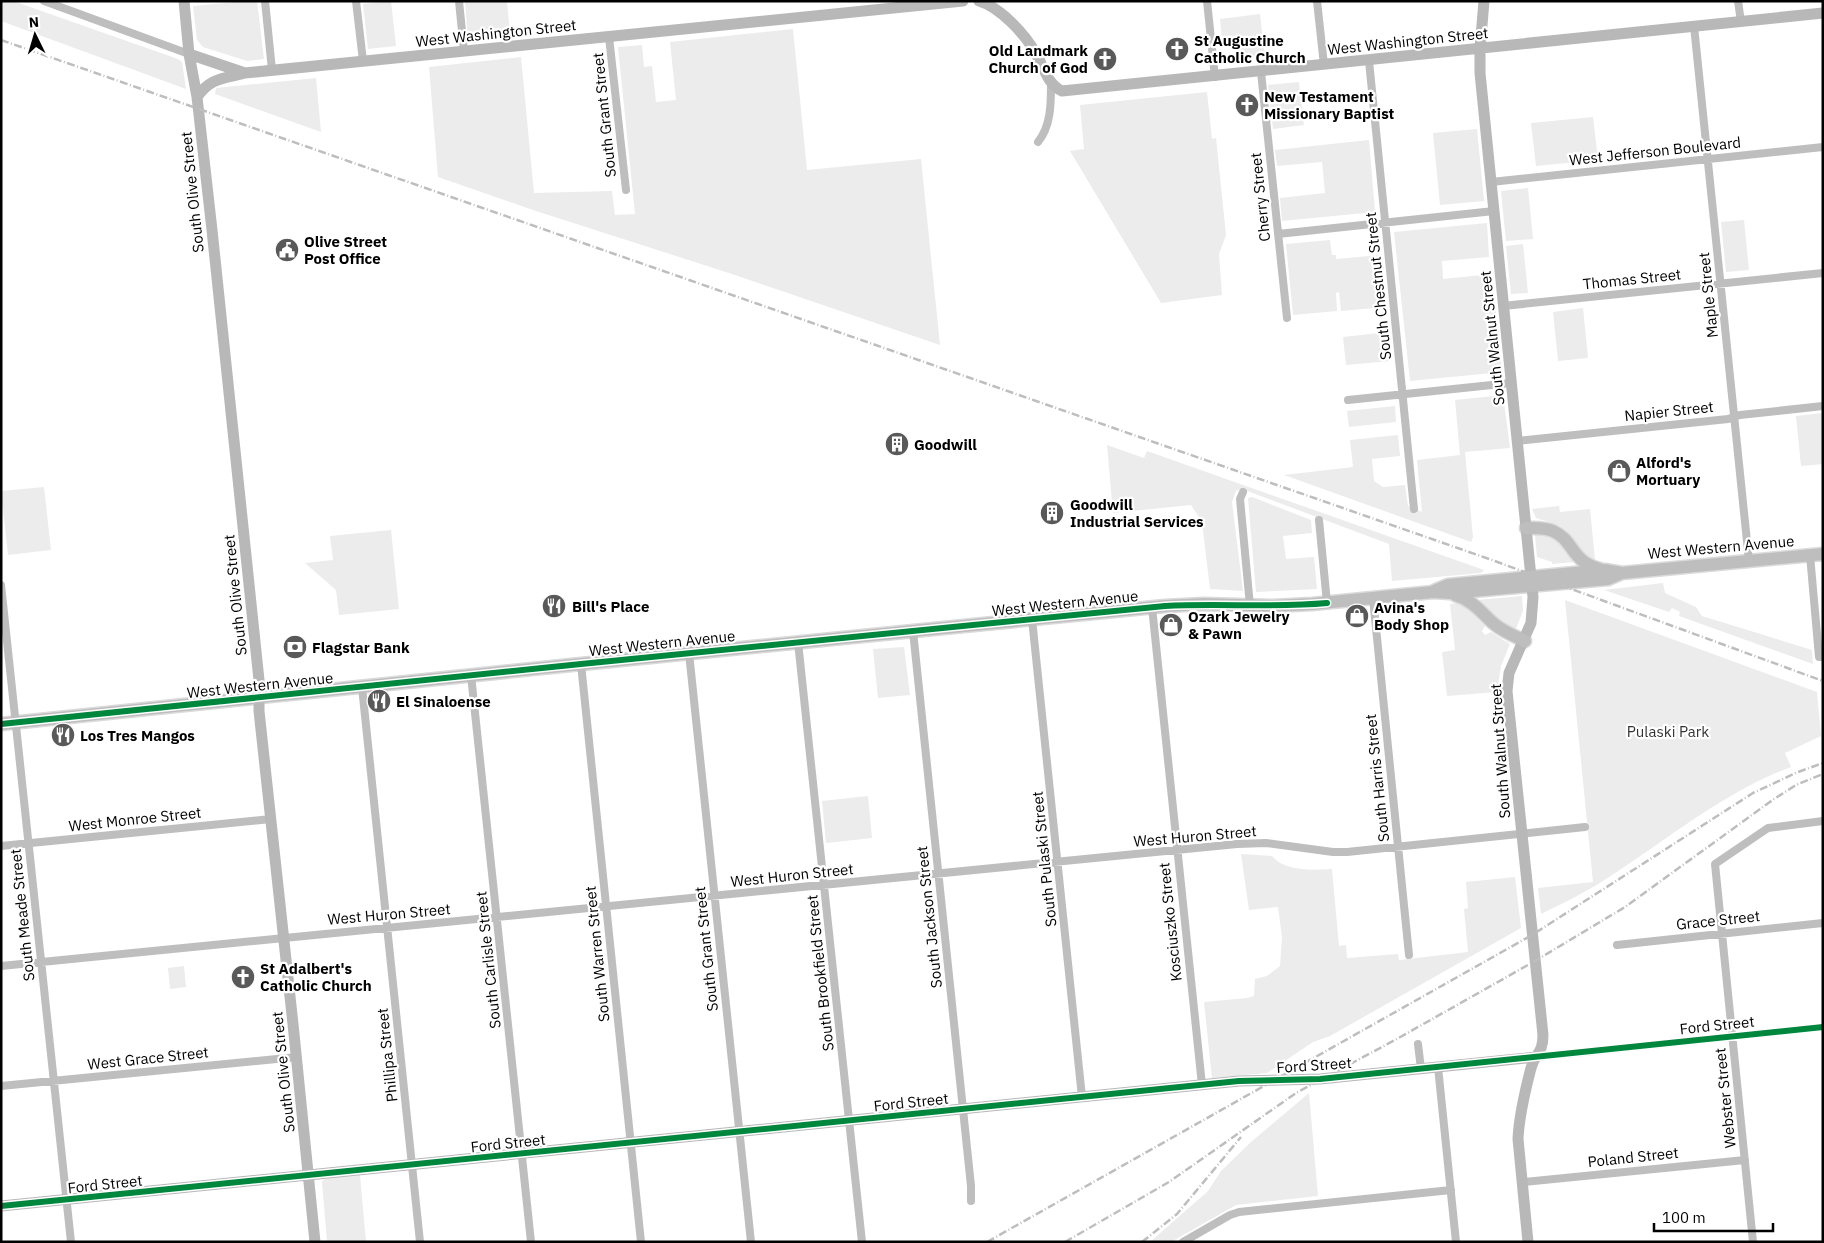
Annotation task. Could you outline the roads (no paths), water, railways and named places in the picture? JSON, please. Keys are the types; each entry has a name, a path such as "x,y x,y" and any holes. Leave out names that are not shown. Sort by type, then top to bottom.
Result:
{"main road":[{"path":"1526,528 1551,530 1559,534 1584,562 1591,567 1605,570"},
{"name":"West Western Avenue","path":"1,724 1152,607 1204,604 1273,606 1327,603 1433,592 1450,593 1605,570 1622,573 1816,555"},
{"name":"West Western Avenue","path":"1433,592 1448,585 1608,579 1622,573"},
{"path":"1450,593 1474,604 1494,624 1510,635 1525,641"}],"street":[{"name":"West Washington Street","path":"44,1 245,72 956,2"},
{"name":"South Olive Street","path":"184,1 198,102 259,680 259,698 271,820 315,1242"},
{"path":"264,1 272,70"},
{"path":"356,1 363,61"},
{"path":"459,1 464,51"},
{"path":"979,1 1006,18 1029,42 1052,84 1049,118 1038,142"},
{"path":"1207,1 1215,77"},
{"path":"1317,1 1324,66"},
{"name":"South Walnut Street","path":"1484,1 1480,73 1533,608 1531,623 1525,641 1516,655 1509,673 1507,691 1543,1036 1543,1047 1532,1066 1518,1126 1528,1242"},
{"path":"1738,1 1741,22"},
{"name":"West Washington Street","path":"1052,84 1062,91 1069,92 1823,13"},
{"name":"Maple Street","path":"1694,26 1749,561"},
{"name":"South Grant Street","path":"609,37 626,190"},
{"name":"South Chestnut Street","path":"1369,61 1414,509"},
{"path":"198,102 204,87 213,80 245,72"},
{"name":"Cherry Street","path":"1261,72 1287,318"},
{"name":"West Jefferson Boulevard","path":"1491,182 1823,147"},
{"path":"1278,234 1494,211"},
{"name":"Thomas Street","path":"1503,306 1823,273"},
{"path":"1348,400 1511,384"},
{"name":"Napier Street","path":"1517,441 1719,420 1740,415 1823,406"},
{"path":"1243,492 1240,500 1250,606"},
{"path":"1318,520 1327,603"},
{"path":"1816,555 1821,657"},
{"name":"South Meade Street","path":"1,585 71,1242"},
{"name":"South Harris Street","path":"1373,598 1408,955"},
{"name":"Kosciuszko Street","path":"1152,607 1202,1085"},
{"name":"South Pulaski Street","path":"1032,619 1082,1097"},
{"name":"South Jackson Street","path":"913,631 971,1186 971,1201"},
{"name":"South Brookfield Street","path":"798,642 862,1242"},
{"name":"South Grant Street","path":"689,653 751,1242"},
{"name":"South Warren Street","path":"581,664 641,1242"},
{"name":"South Carlisle Street","path":"472,675 531,1242"},
{"name":"Phillipa Street","path":"362,687 420,1242"},
{"name":"West Monroe Street","path":"1,846 271,820"},
{"name":"Webster Street","path":"1753,1242 1715,866 1717,862 1768,828 1823,821"},
{"name":"West Huron Street","path":"1,966 1177,850 1266,843 1333,852 1585,827"},
{"name":"Grace Street","path":"1617,945 1823,922"},
{"name":"Ford Street","path":"1,1206 631,1144 1240,1081 1320,1079 1823,1027"},
{"path":"1418,1044 1421,1069"},
{"name":"West Grace Street","path":"1,1086 297,1057"},
{"path":"1438,1068 1456,1242"},
{"name":"Poland Street","path":"1523,1182 1745,1160"},
{"path":"1183,1242 1230,1215 1239,1212 1451,1190"},
{"name":"South Olive Street","path":"310,1242 314,1229"}],"railway":[{"path":"1,40 1492,560 1823,681"},
{"path":"987,1242 1532,935 1753,793 1798,772 1823,763"},
{"path":"1065,1242 1169,1182 1296,1093 1535,961 1625,907 1774,799 1796,785 1823,774"},
{"path":"1142,1242 1177,1214 1241,1137"}],"place":[{"name":"St Augustine Catholic Church","path":"1177,49"},
{"name":"Old Landmark Church of God","path":"1105,59"},
{"name":"New Testament Missionary Baptist","path":"1247,105"},
{"name":"Olive Street Post Office","path":"287,250"},
{"name":"Goodwill","path":"897,444"},
{"name":"Alford's Mortuary","path":"1619,471"},
{"name":"Goodwill Industrial Services","path":"1052,513"},
{"name":"Bill's Place","path":"554,606"},
{"name":"Avina's Body Shop","path":"1357,616"},
{"name":"Ozark Jewelry & Pawn","path":"1171,625"},
{"name":"Flagstar Bank","path":"295,647"},
{"name":"El Sinaloense","path":"379,701"},
{"name":"Los Tres Mangos","path":"63,735"},
{"name":"St Adalbert's Catholic Church","path":"243,977"}],"park label":[{"name":"Pulaski Park","path":"1668,731"}]}
